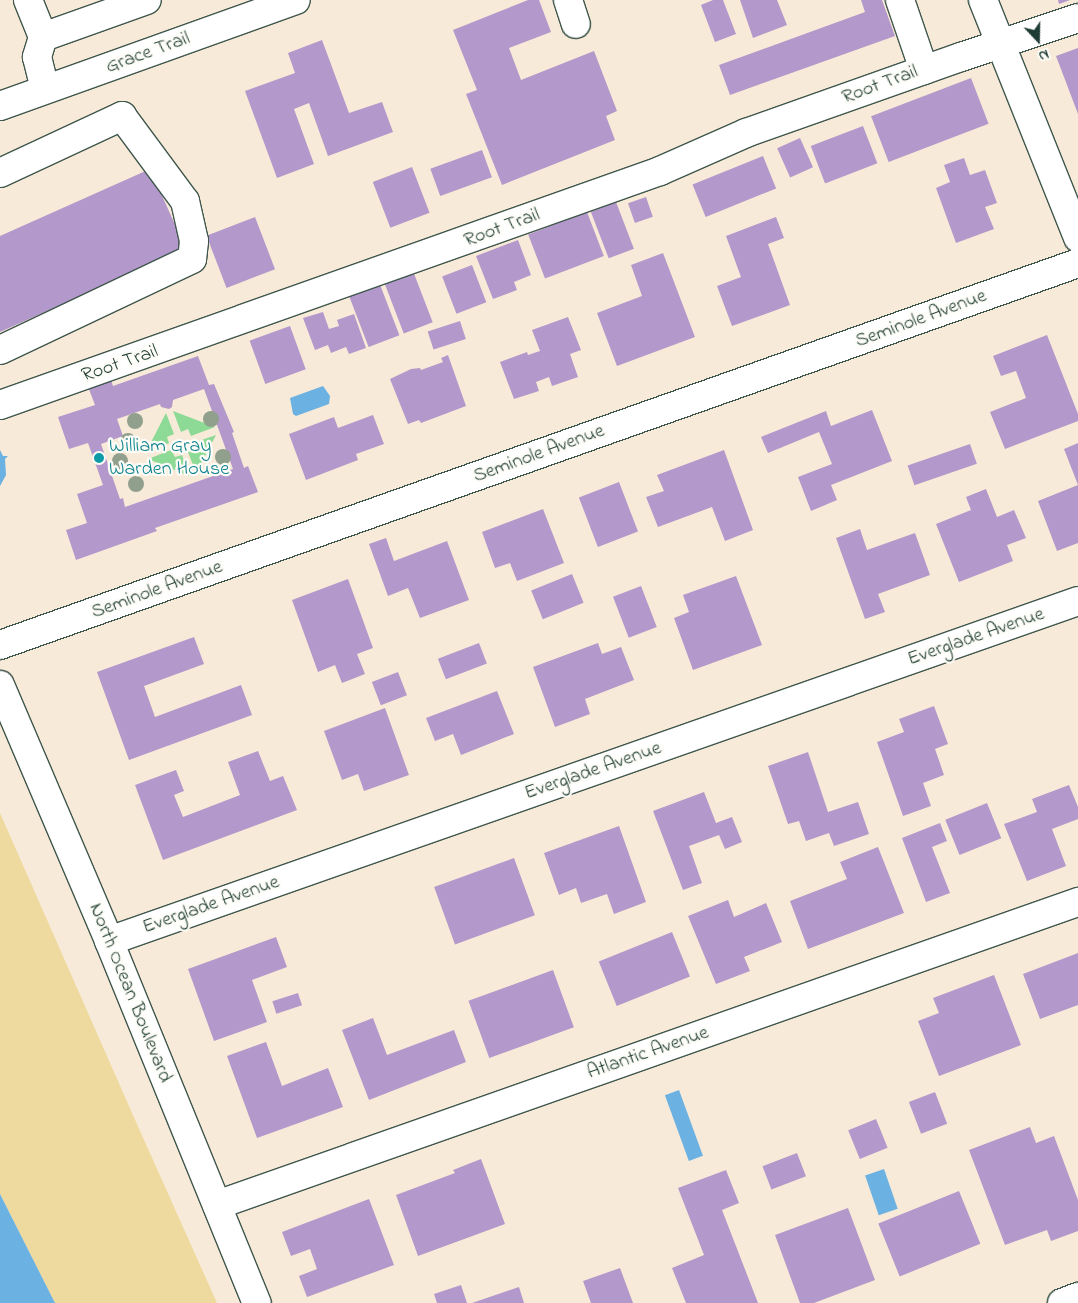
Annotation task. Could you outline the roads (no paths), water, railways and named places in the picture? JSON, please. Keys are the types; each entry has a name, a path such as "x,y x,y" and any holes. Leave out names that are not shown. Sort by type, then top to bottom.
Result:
{"street":[{"path":"28,0 42,37 37,57 45,89"},
{"path":"42,37 147,0"},
{"name":"Grace Trail","path":"0,106 296,0"},
{"path":"900,0 924,70"},
{"path":"983,0 1078,238"},
{"name":"Root Trail","path":"0,406 651,174 746,133 1078,18"},
{"path":"0,172 122,116 185,201 194,241 192,259 0,350"},
{"name":"Seminole Avenue","path":"0,646 1078,263"},
{"name":"Everglade Avenue","path":"109,941 1078,601"},
{"name":"North Ocean Boulevard","path":"0,685 109,941 257,1303"},
{"name":"Atlantic Avenue","path":"217,1205 1078,902"},
{"path":"1062,1303 1078,1297"}],"water":[{"path":"323,386 330,396 329,404 296,416 293,414 290,398"},
{"path":"0,450 3,456 8,456 5,459 6,475 0,486"},
{"path":"679,1090 703,1156 689,1161 665,1095"},
{"path":"884,1169 898,1209 879,1215 865,1176"},
{"path":"0,1194 55,1303 0,1303"}],"place":[{"name":"William Gray Warden House","path":"99,458"}]}
